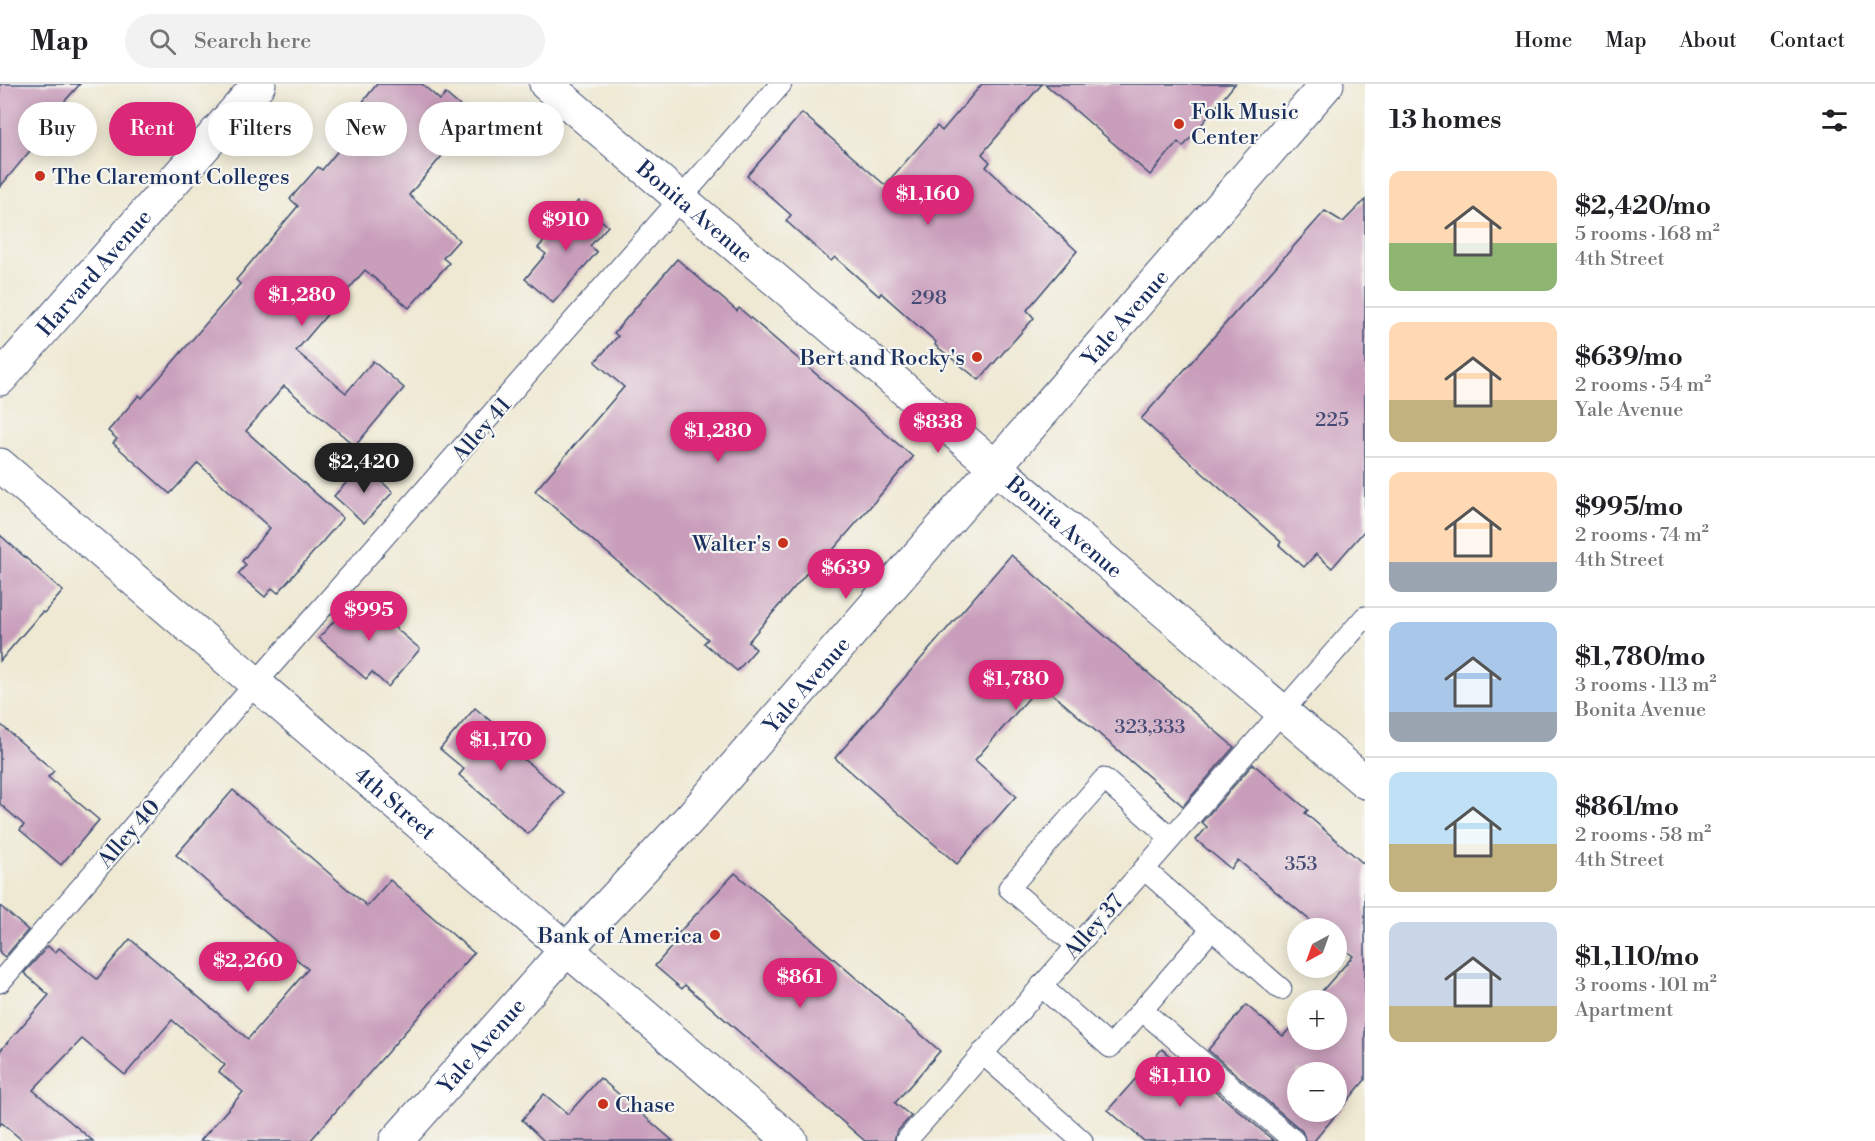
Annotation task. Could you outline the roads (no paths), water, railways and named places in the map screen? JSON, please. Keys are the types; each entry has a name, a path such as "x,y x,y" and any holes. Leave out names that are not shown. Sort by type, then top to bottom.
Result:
{"street":[{"name":"Harvard Avenue","path":"0,379 259,84"},
{"name":"Bonita Avenue","path":"546,84 1365,782"},
{"name":"Yale Avenue","path":"396,1141 566,950 692,816 1327,84"},
{"name":"4th Street","path":"0,465 791,1141"}],"lane":[{"name":"Alley 41","path":"256,684 781,84"},
{"name":"Alley 37","path":"906,1141 1365,617"},
{"name":"Alley 40","path":"0,982 256,684"},
{"path":"1076,945 1010,888 1104,779 1171,838"},
{"path":"1144,869 1281,989"},
{"path":"1041,986 1110,1047 1212,929"},
{"path":"1142,1010 1294,1141"},
{"path":"982,1053 1082,1141"}],"place":[{"name":"Folk Music Center","path":"1179,124"},
{"name":"The Claremont Colleges","path":"40,176"},
{"name":"Bert and Rocky's","path":"977,357"},
{"name":"Walter's","path":"783,543"},
{"name":"Bank of America","path":"715,935"},
{"name":"Chase","path":"603,1104"}]}
